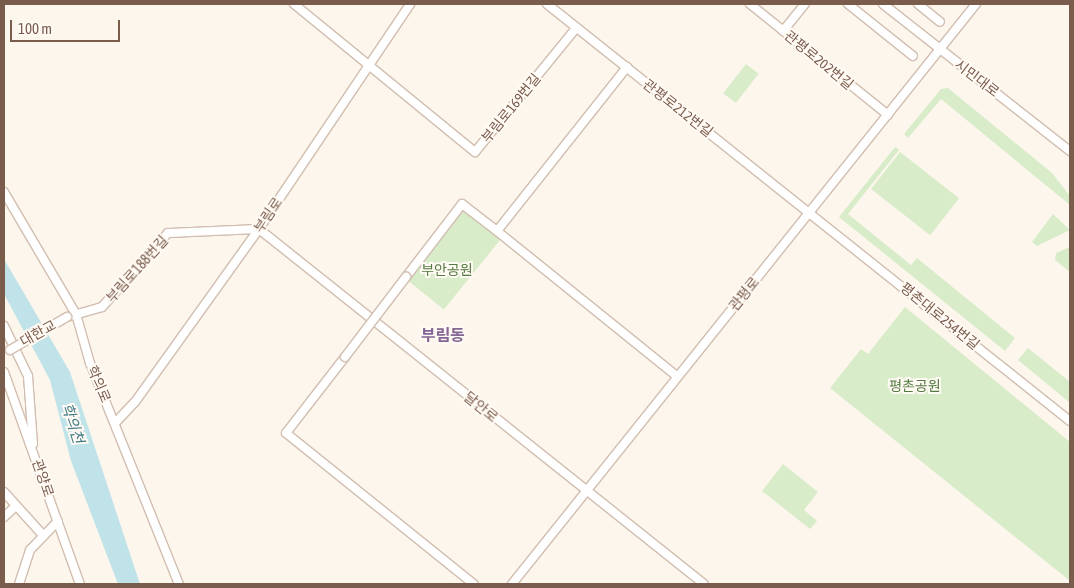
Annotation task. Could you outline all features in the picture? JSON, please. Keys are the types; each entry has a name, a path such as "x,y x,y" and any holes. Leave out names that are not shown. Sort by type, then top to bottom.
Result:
{"street":[{"path":"294,4 368,67"},
{"name":"부림로","path":"117,421 135,402 259,229 410,4"},
{"name":"관평로212번길","path":"547,4 809,212"},
{"name":"관평로202번길","path":"750,4 888,115"},
{"path":"783,31 805,4"},
{"path":"848,4 913,56"},
{"name":"시민대로","path":"883,4 1070,151"},
{"path":"918,4 940,22"},
{"name":"관평로","path":"512,584 976,4"},
{"name":"부림로169번길","path":"368,67 475,152 576,28"},
{"path":"497,231 627,67"},
{"name":"학의로","path":"4,192 76,314 93,372 117,421 179,584"},
{"path":"474,584 286,433 462,204 678,376"},
{"name":"평촌대로254번길","path":"809,212 1070,421"},
{"name":"부림로188번길","path":"67,317 102,307 168,233 259,229"},
{"name":"달안로","path":"259,229 704,584"},
{"name":"대한교","path":"7,353 67,317"},
{"path":"4,326 28,376 33,449"},
{"name":"관양로","path":"4,372 80,584"},
{"path":"4,492 42,534"},
{"path":"4,517 16,506"},
{"path":"19,584 30,550 42,534 58,521"}],"green space":[{"path":"746,64 759,74 736,103 723,93"},
{"path":"948,88 1052,173 1070,196 1070,205 941,99 908,138 904,134 941,89"},
{"path":"895,147 899,150 848,214 911,265 917,258 1015,338 1005,351 839,217"},
{"path":"900,152 959,198 930,235 871,189"},
{"name":"부안공원","path":"463,208 501,239 444,310 406,279"},
{"path":"1053,214 1070,230 1037,246 1032,242"},
{"path":"1070,247 1070,272 1055,260 1056,253"},
{"name":"평촌공원","path":"905,307 1070,442 1070,581 830,388 861,349 868,354"},
{"path":"1028,348 1070,382 1070,403 1018,360"},
{"path":"783,464 818,492 804,510 817,521 810,529 762,491"}],"water":[{"name":"학의천","path":"4,259 70,372 140,584 118,584 71,461 50,380 4,294"}],"district":[{"name":"부림동","path":"443,335"}]}
